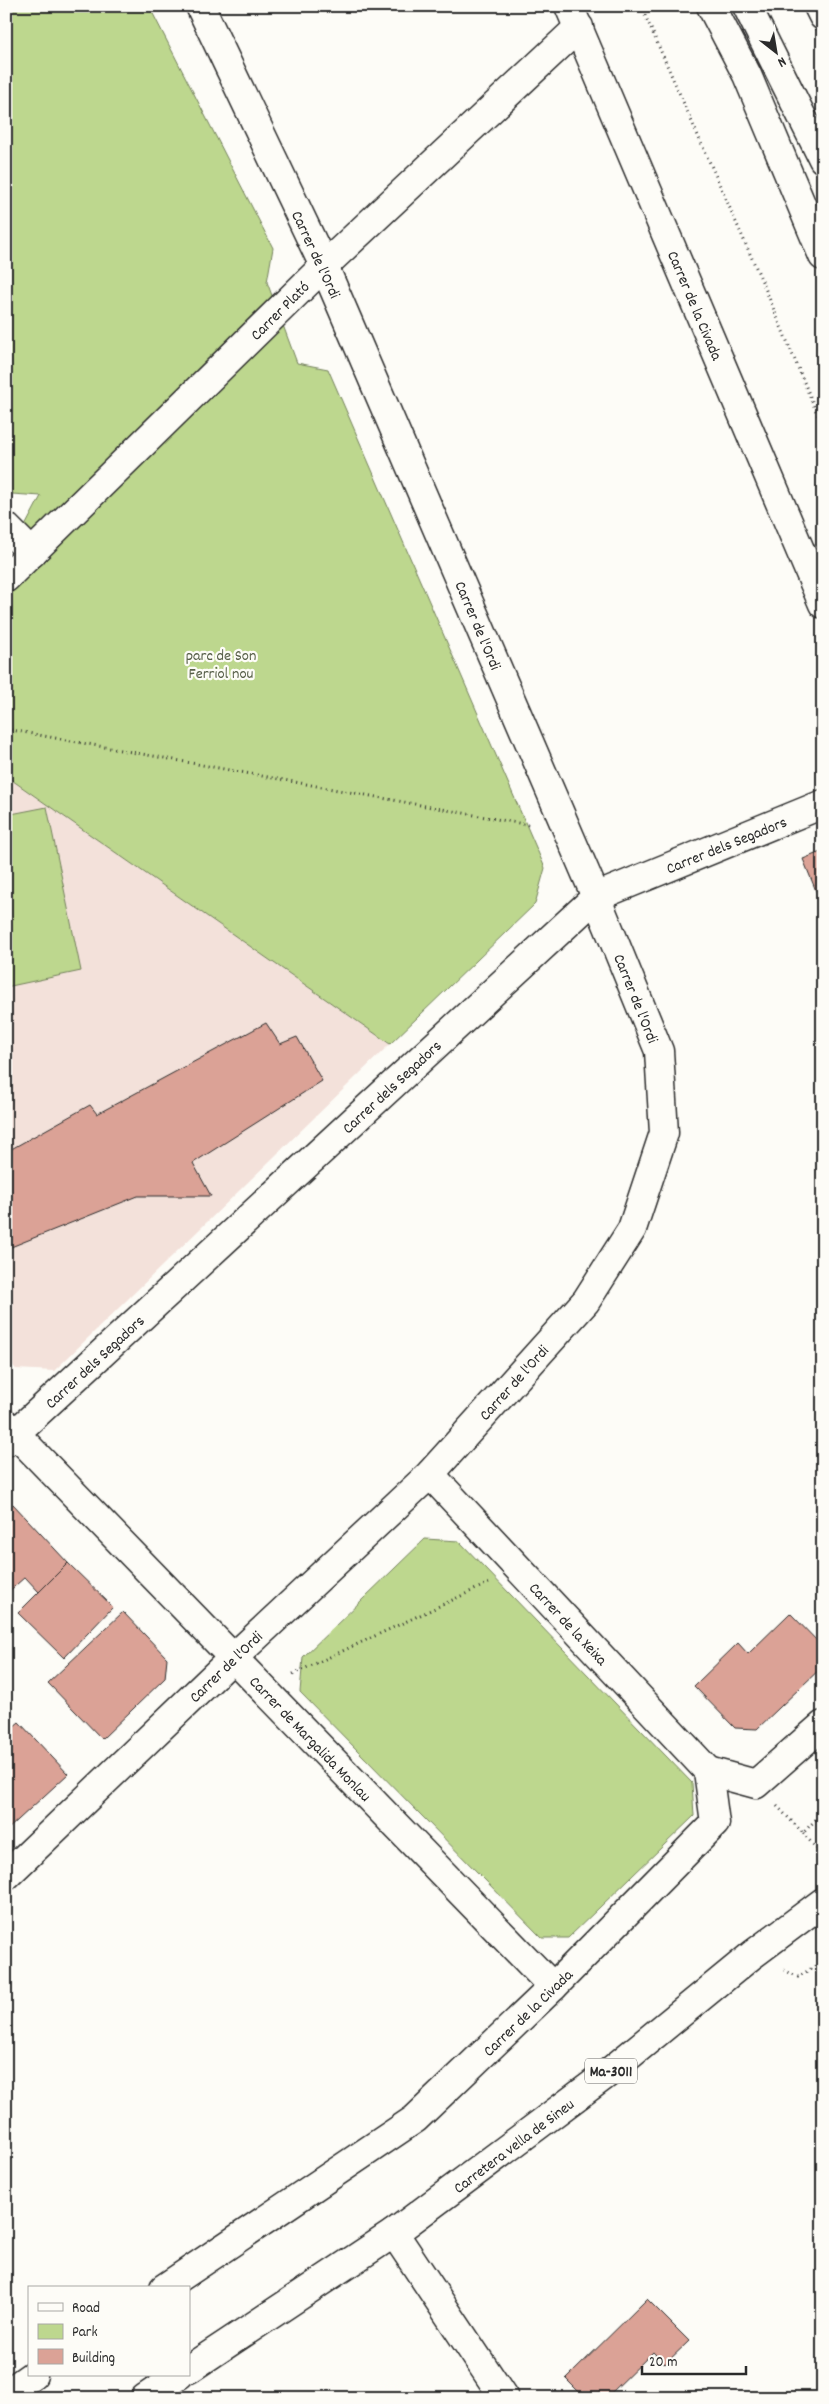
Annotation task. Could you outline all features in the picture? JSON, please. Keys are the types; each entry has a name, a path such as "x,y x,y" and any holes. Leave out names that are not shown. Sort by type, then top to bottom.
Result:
{"main road":[{"name":"Carrer de l'Ordi","path":"6,1876 233,1658 430,1474 586,1301 632,1229 664,1133 659,1051 596,896 324,266 200,6"},
{"path":"711,6 746,75 823,256"},
{"path":"747,6 823,159"},
{"path":"818,6 823,16"},
{"name":"Carrer Plató","path":"6,578 324,266 574,16"},
{"name":"Carrer de la Civada","path":"574,16 823,604"},
{"path":"6,527 32,553"},
{"name":"Carrer dels Segadors","path":"9,1433 596,896 823,804"},
{"name":"Carrer de Margalida Monlau","path":"9,1433 233,1658 553,1987"},
{"name":"Carrer de la Xeixa","path":"430,1474 708,1771"},
{"path":"708,1771 756,1784 823,1725"},
{"name":"Carrer de la Civada","path":"167,2286 415,2119 553,1987 715,1823 708,1771"},
{"name":"Carretera vella de Sineu","path":"190,2368 394,2233 608,2073 752,1955 823,1902"},
{"path":"394,2233 504,2398"},
{"path":"6,2394 33,2376"},
{"path":"145,2398 178,2376"}],"path":[{"path":"641,6 765,288 823,428"},
{"path":"6,729 568,832"},
{"path":"262,1688 519,1570"},
{"path":"756,1784 823,1856"},
{"path":"803,1834 823,1812"}],"shaded area":[{"path":"6,776 390,1044 54,1371 16,1369 6,1359"}],"green space":[{"name":"parc de Son Ferriol nou","path":"6,6 149,6 273,248 267,282 297,363 328,369 545,868 535,904 390,1044 6,776 6,562 41,496 12,494 6,487"},
{"path":"47,807 81,971 6,987 6,815"},
{"path":"425,1539 459,1541 692,1783 694,1816 568,1938 542,1938 300,1692 303,1657"}],"building":[{"path":"823,851 823,908 803,859"},
{"path":"266,1023 280,1044 297,1037 322,1081 193,1163 211,1196 138,1196 6,1249 6,1152 90,1105 97,1114"},
{"path":"13,1504 68,1563 39,1592 25,1577 6,1594 6,1509"},
{"path":"68,1563 113,1607 64,1658 18,1613"},
{"path":"123,1612 167,1658 165,1678 102,1739 48,1683"},
{"path":"790,1613 823,1647 823,1666 757,1729 735,1728 694,1686 738,1643 748,1654"},
{"path":"19,1722 68,1774 6,1831 6,1733"},
{"path":"647,2299 689,2341 665,2364 653,2352 606,2398 585,2398 566,2379"}]}
